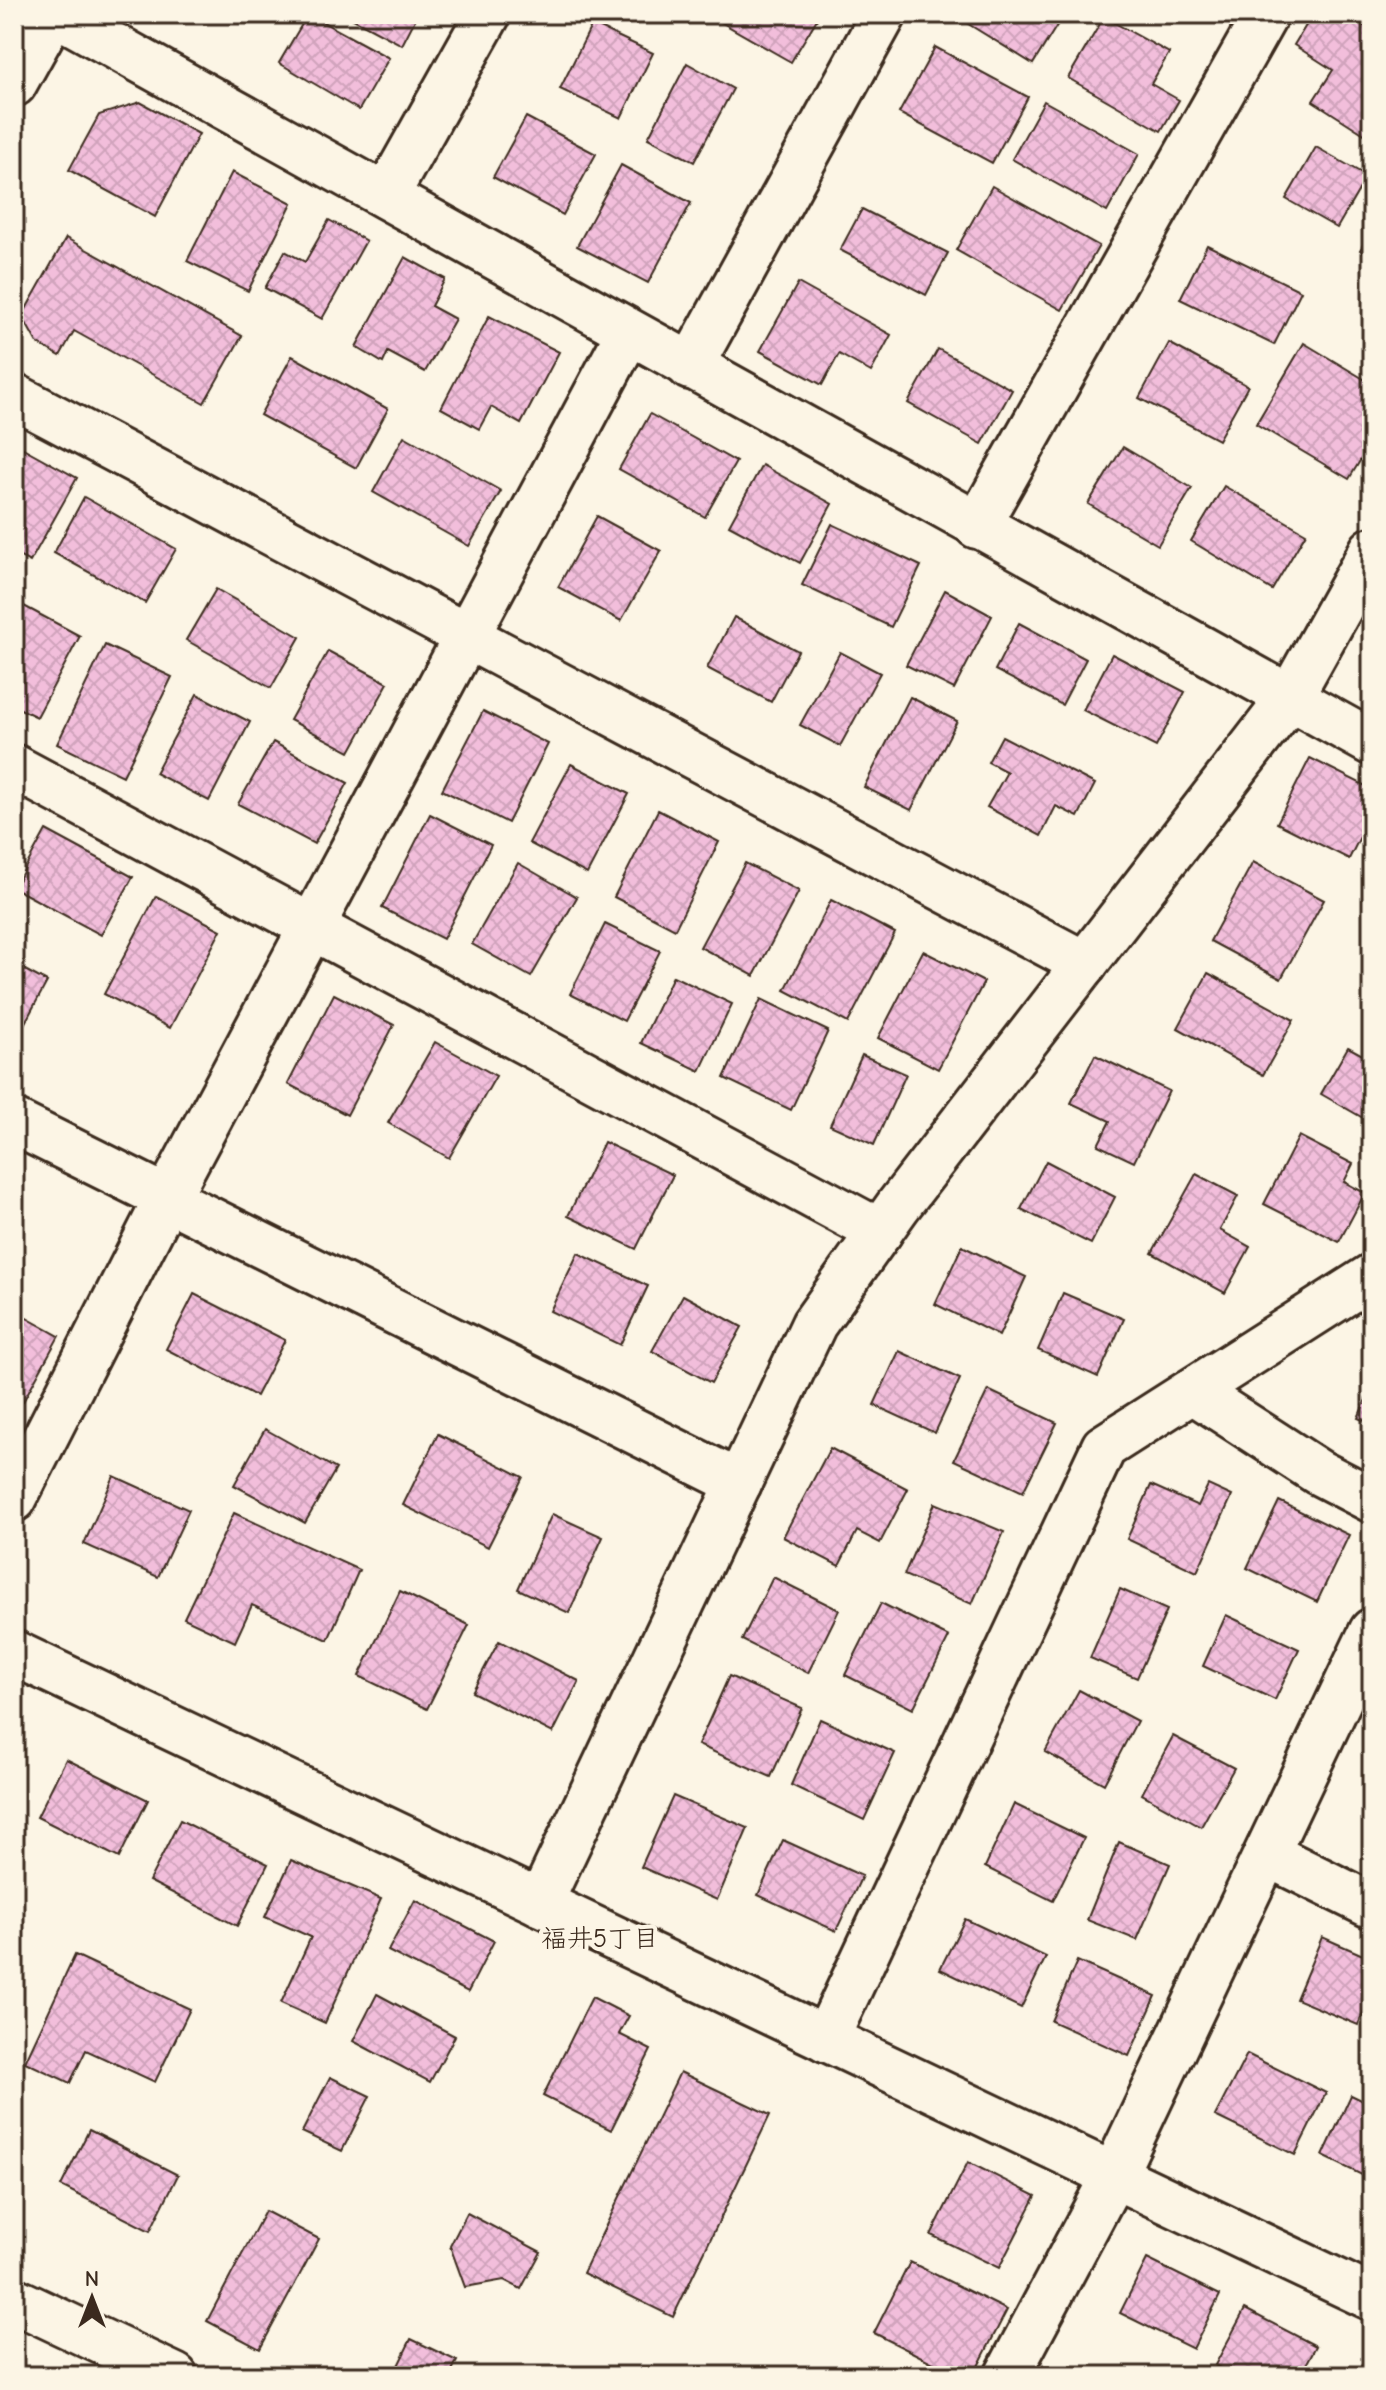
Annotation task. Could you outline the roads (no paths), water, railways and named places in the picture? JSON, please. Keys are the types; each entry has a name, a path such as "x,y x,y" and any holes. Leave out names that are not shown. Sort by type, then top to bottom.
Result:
{"street":[{"path":"14,84 55,14 1372,743"},
{"path":"386,196 488,14"},
{"path":"690,367 884,14"},
{"path":"977,526 1266,14"},
{"path":"14,1499 167,1198 629,332"},
{"path":"14,396 1085,964"},
{"path":"540,1903 814,1324 880,1232 1289,699 1372,550"},
{"path":"14,767 880,1232"},
{"path":"14,1122 739,1483"},
{"path":"826,2039 1104,1447 1372,1276"},
{"path":"1193,1391 1318,1472 1372,1500"},
{"path":"1007,2376 1114,2175 1372,1631"},
{"path":"14,1653 1372,2298"},
{"path":"1267,1854 1372,1906"},
{"path":"14,2300 175,2376"}],"district":[{"name":"福井5丁目","path":"600,1939"}]}
